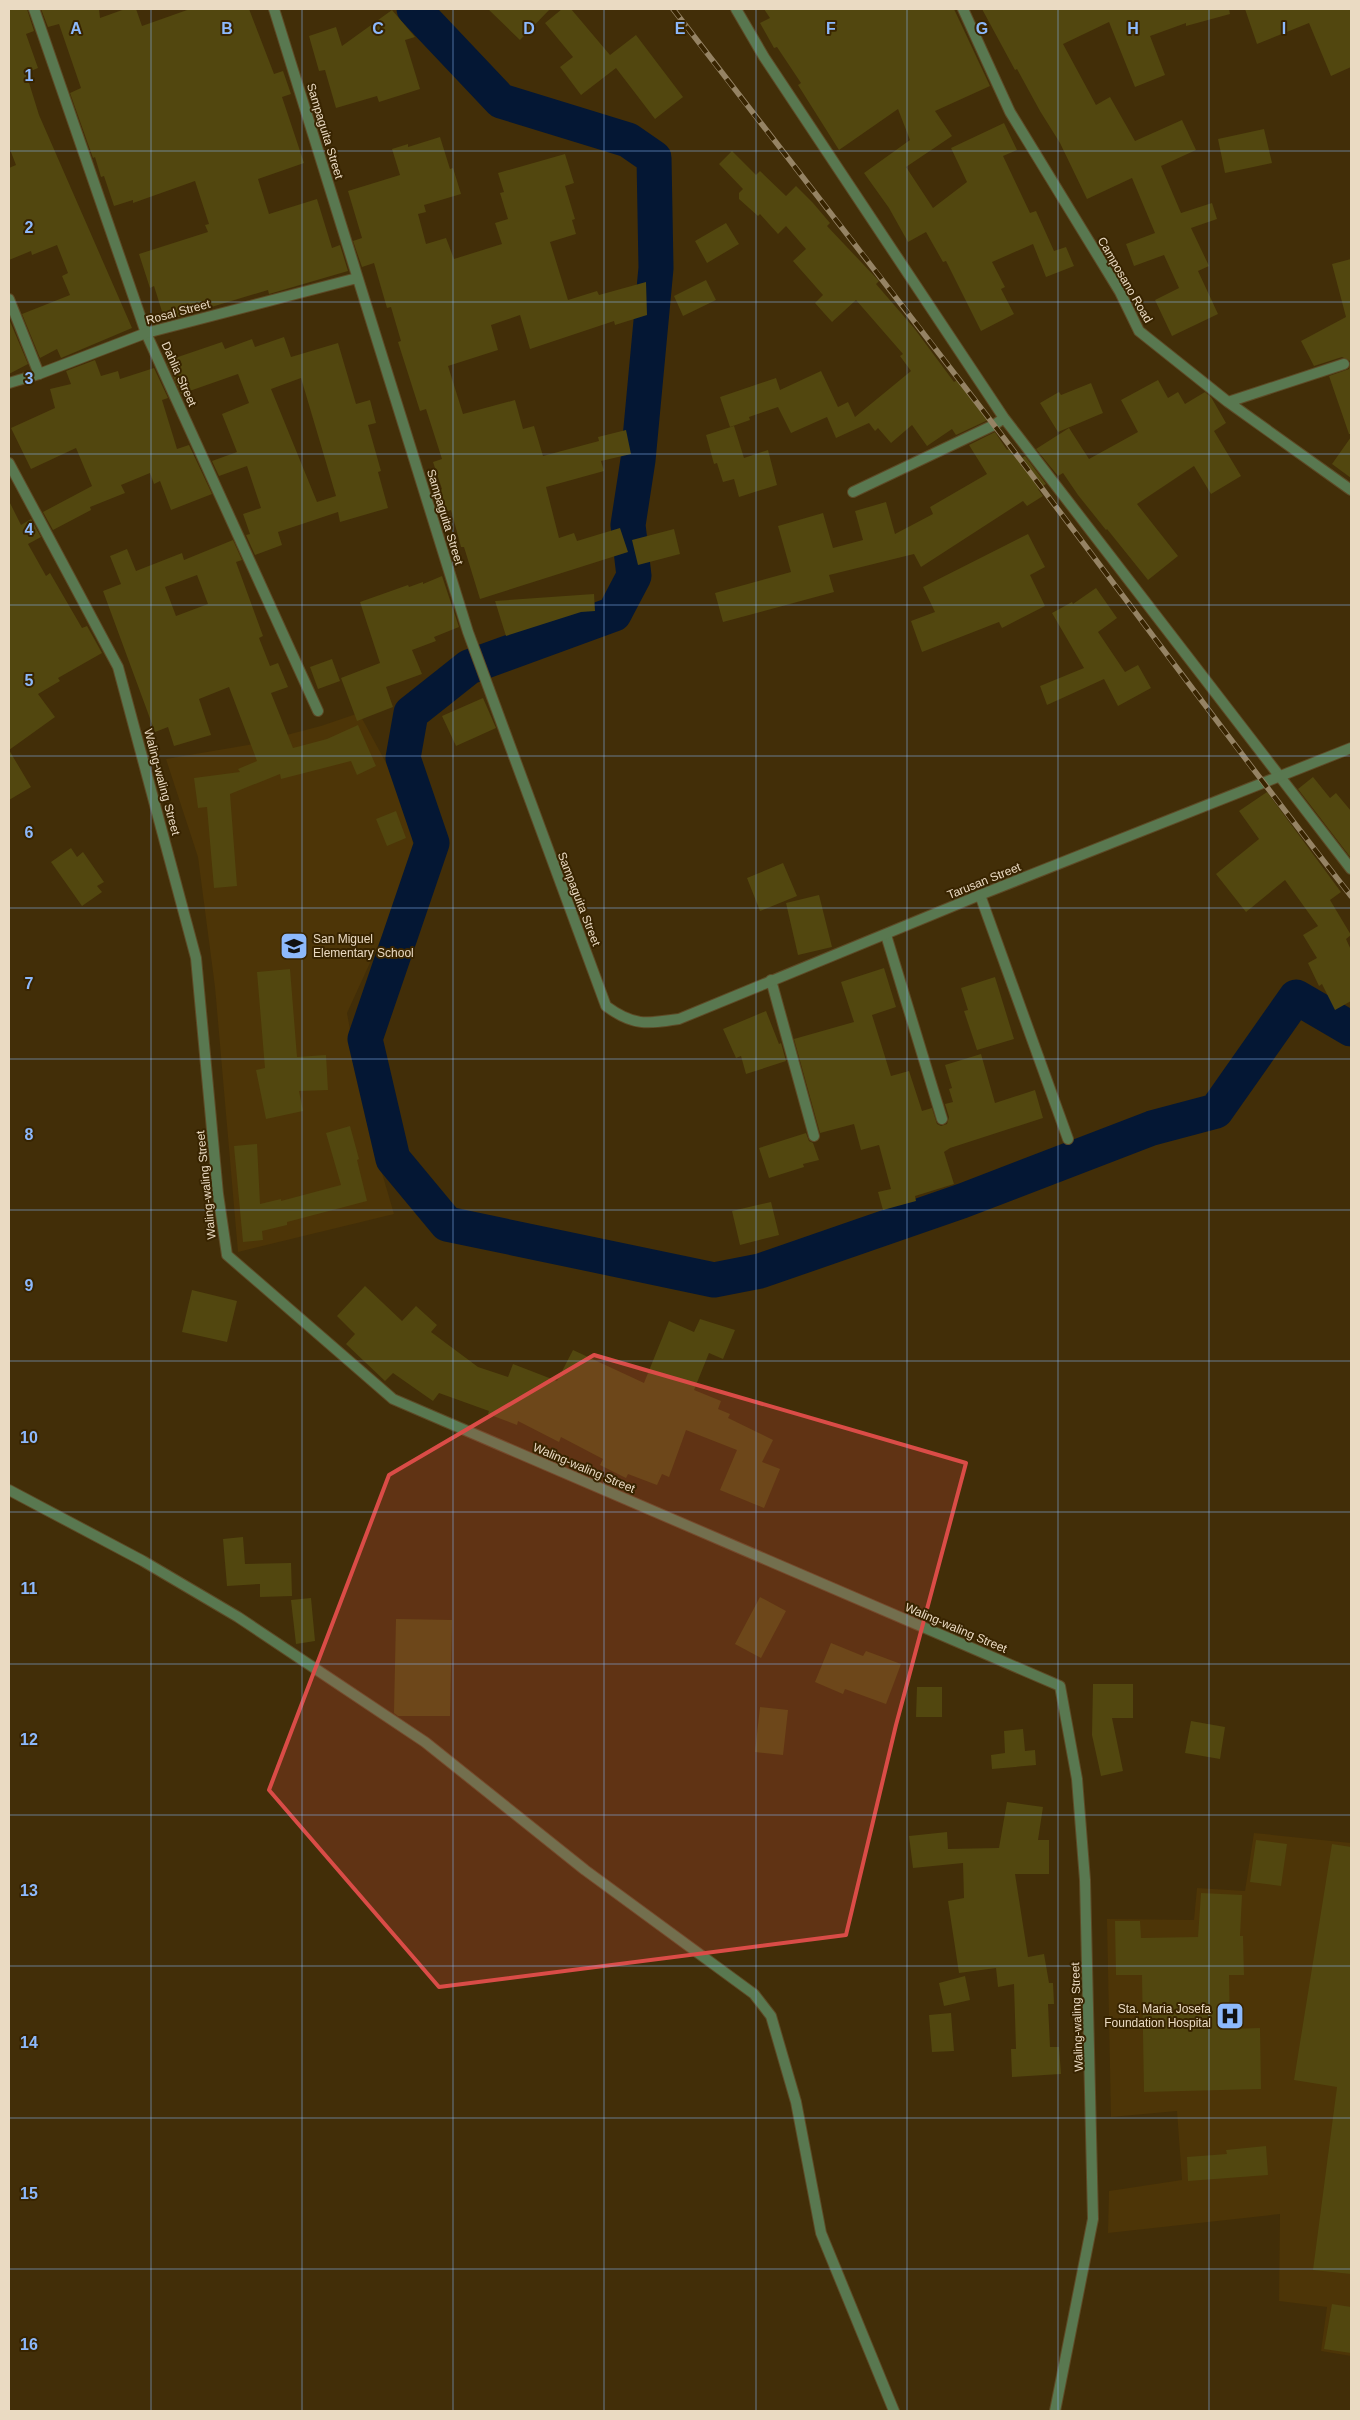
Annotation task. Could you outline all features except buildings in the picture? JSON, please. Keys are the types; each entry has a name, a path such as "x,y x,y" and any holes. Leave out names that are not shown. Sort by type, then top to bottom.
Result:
{"street":[{"name":"Dahlia Street","path":"34,9 146,333 318,711"},
{"name":"Sampaguita Street","path":"274,9 475,653 606,1006 623,1019"},
{"path":"736,9 764,57 1004,418 1279,778 1351,869"},
{"name":"Camposano Road","path":"963,9 1010,112 1120,292 1139,331 1228,402 1351,490"},
{"name":"Rosal Street","path":"9,383 39,374 146,333 357,278"},
{"path":"9,299 39,374"},
{"path":"1228,402 1344,364"},
{"path":"853,492 994,425 1004,418"},
{"name":"Waling-waling Street","path":"9,463 118,667 196,958 218,1194 226,1255 393,1399 1060,1686 1077,1779 1085,1880 1093,2219 1055,2411"},
{"name":"Tarusan Street","path":"623,1019 649,1024 678,1019 980,895 1351,748"},
{"path":"980,895 1068,1139"},
{"path":"886,935 942,1119"},
{"path":"771,980 814,1136"},
{"path":"9,1490 143,1561 238,1617 425,1742 585,1870 754,1994 771,2016 796,2102 821,2233 894,2411"}],"highlighted area":[{"path":"594,1355 966,1463 896,1725 846,1935 439,1987 269,1790 389,1475"}],"shaded area":[{"name":"San Miguel Elementary School","path":"359,713 404,796 415,854 396,906 347,1013 366,1118 394,1214 238,1252 215,987 198,857 166,759 248,745 321,726"},
{"name":"Sta. Maria Josefa Foundation Hospital","path":"1254,1833 1351,1843 1351,2356 1321,2351 1327,2307 1279,2301 1280,2214 1108,2233 1109,2191 1182,2180 1177,2111 1111,2117 1107,1919 1194,1920 1197,1888 1245,1891"}],"waterway":[{"path":"414,9 501,101 628,140 654,158 656,268 638,460 628,525 634,576 614,614 469,667 411,713 403,758 432,843 365,1039 393,1159 447,1224 714,1280 760,1271 962,1201 1152,1128 1216,1111 1296,997 1351,1029"}],"railway":[{"path":"673,9 1004,438 1351,896"}],"place":[{"name":"San Miguel Elementary School","path":"294,946"},
{"name":"Sta. Maria Josefa Foundation Hospital","path":"1230,2016"}]}
